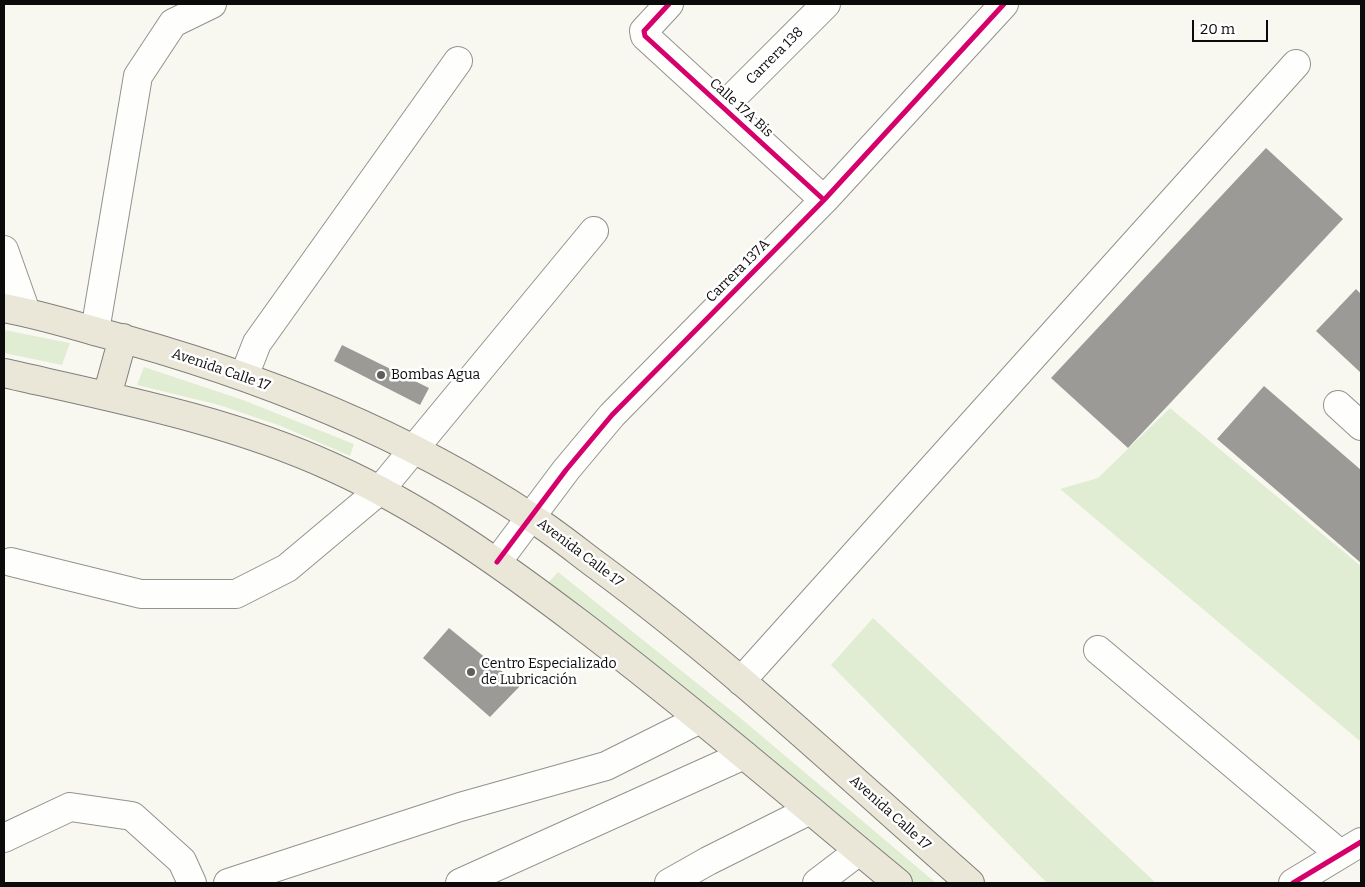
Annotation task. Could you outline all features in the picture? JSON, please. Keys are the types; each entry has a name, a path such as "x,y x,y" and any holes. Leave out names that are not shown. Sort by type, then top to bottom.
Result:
{"main road":[{"name":"Avenida Calle 17","path":"15,310 123,338 244,376 414,449 531,516 628,589 741,681 970,883"},
{"path":"107,396 123,338"},
{"path":"4,373 160,409 283,448 330,466 380,490 430,518 497,562 641,670 898,883"}],"street":[{"path":"95,331 138,76 173,23 212,4"},
{"name":"Calle 17A Bis","path":"669,4 644,31 645,36 824,200"},
{"name":"Carrera 138","path":"723,107 826,4"},
{"name":"Carrera 137A","path":"497,562 566,470 612,415 824,200 1004,4"},
{"path":"244,376 257,343 458,61"},
{"path":"741,681 1296,64"},
{"path":"11,562 141,594 236,594 287,568 380,490 594,231"},
{"path":"4,250 15,310"},
{"path":"1338,405 1361,426"},
{"path":"1098,650 1350,848 1293,883"},
{"path":"228,883 460,807 606,766 700,719"},
{"path":"460,883 744,755"},
{"path":"4,838 70,807 132,816 182,861 192,883"},
{"path":"669,883 708,861 810,810"},
{"path":"817,883 859,851"}],"green space":[{"path":"4,330 70,343 62,365 4,353"},
{"path":"144,367 243,400 354,444 350,456 281,426 219,405 137,385"},
{"path":"1170,408 1361,566 1361,742 1060,489 1098,478"},
{"path":"558,572 738,716 936,883 914,883 544,587"},
{"path":"873,618 1156,883 1047,883 831,665"}],"building":[{"path":"1266,148 1343,219 1128,448 1051,378"},
{"path":"1356,289 1361,294 1361,373 1316,331"},
{"name":"Bombas Agua","path":"342,345 429,388 420,405 334,361"},
{"path":"1264,386 1361,470 1361,563 1217,439"},
{"name":"Centro Especializado de Lubricación","path":"449,628 520,686 490,717 423,658"}],"cycle path":[{"path":"669,4 644,31 645,36 824,200"},
{"path":"497,562 566,470 612,415 824,200 1004,4"},
{"path":"1293,883 1361,842"}],"place":[{"name":"Bombas Agua","path":"381,375"},
{"name":"Centro Especializado de Lubricación","path":"471,672"}]}
